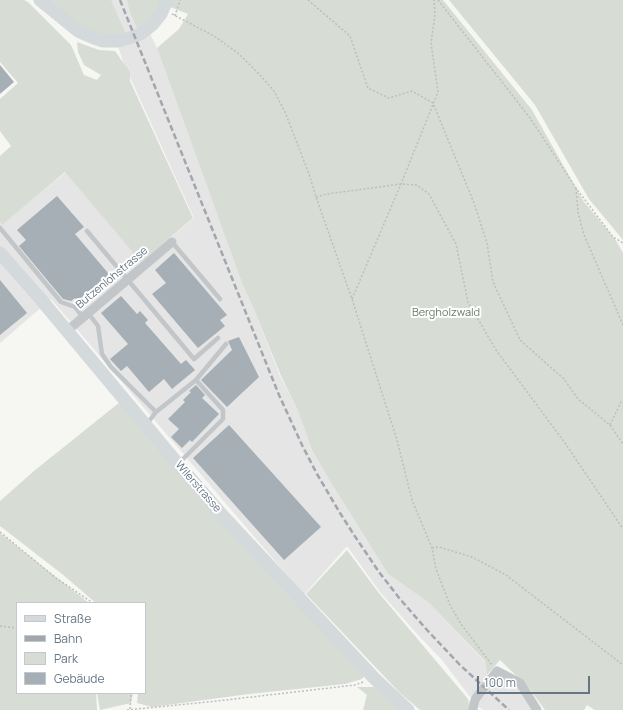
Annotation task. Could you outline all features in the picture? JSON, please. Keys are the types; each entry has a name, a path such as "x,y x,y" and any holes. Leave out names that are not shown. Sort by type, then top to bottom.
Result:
{"main road":[{"path":"40,0 78,31 103,41 118,41 140,34 153,24 166,5"},
{"name":"Wilerstrasse","path":"0,253 223,516 374,678 408,710"}],"street":[{"name":"Butzenlohstrasse","path":"67,331 172,242"},
{"path":"473,710 476,698 497,671 520,683 537,710"}],"lane":[{"path":"0,228 61,302 76,307 98,326 102,354 111,367 156,412"},
{"path":"87,231 194,359 218,338"},
{"path":"172,242 220,299"},
{"path":"146,425 156,412 196,380 226,344"},
{"path":"178,464 223,419 224,410 196,380"}],"path":[{"path":"175,16 180,0"},
{"path":"308,0 350,36 368,88 389,98 412,91 433,103 474,203 487,243 493,282 520,340 564,379 578,398 610,425 623,444"},
{"path":"352,299 438,92 431,43 435,15 434,0"},
{"path":"438,0 530,118 576,188 613,237 623,243"},
{"path":"166,5 175,16 214,36 238,53 274,91 285,112 309,174 352,299 396,440 412,500 432,548 436,569 450,605 464,629 497,671"},
{"path":"316,197 327,194 401,184 417,184 429,194 456,244 468,302 496,350 565,443 623,529"},
{"path":"576,188 578,212 584,235 623,325"},
{"path":"610,425 620,402 623,400"},
{"path":"0,532 56,578 92,602"},
{"path":"432,548 439,547 472,557 506,576 623,665"},
{"path":"0,626 16,628"},
{"path":"131,694 129,710 355,685 374,678"}],"shaded area":[{"path":"104,0 133,0 157,48 243,286 253,307 280,376 298,411 312,450 330,481 388,574 428,602 485,662 487,675 495,682 505,680 516,685 533,710 484,710 477,706 442,660 380,592 347,546 304,595 51,299 0,343 0,222 2,224 66,172 141,262 194,218 124,64"}],"green space":[{"path":"0,0 24,0 28,2 71,45 84,75 97,80 101,75 84,65 78,52 77,42 99,50 115,51 130,72 130,81 193,218 141,262 65,172 2,225 0,222 0,156 11,146 0,131 0,99 18,83 0,62"},
{"path":"47,0 111,0 125,32 117,36 101,35 76,25"},
{"name":"Bergholzwald","path":"127,0 443,0 532,110 584,202 615,239 623,253 623,710 595,710 587,705 584,710 545,710 528,687 500,660 487,675 485,661 428,602 388,574 312,450 298,411 281,376 243,286 157,48 179,29 188,14 163,4 147,21 137,28 130,12"},
{"path":"449,0 623,0 623,240 589,199 535,105"},
{"path":"120,402 365,675 362,679 345,684 249,694 152,707 137,703 138,694 146,694 146,602 95,602 62,574 0,526 0,501 34,471"},
{"path":"0,533 88,602 16,602 16,694 96,694 97,710 0,710"},
{"path":"347,550 378,592 468,699 470,710 420,710 400,693 306,594"},
{"path":"357,687 374,687 402,710 363,710 367,695"},
{"path":"97,694 133,694 131,703 100,710"}],"building":[{"path":"0,65 14,82 0,94"},
{"path":"57,196 84,227 75,234 108,273 107,285 82,306 75,298 71,301 63,299 19,246 26,240 17,230"},
{"path":"174,253 227,315 220,320 225,326 198,348 152,294 166,283 155,270"},
{"path":"0,280 27,313 0,335"},
{"path":"121,296 137,314 140,311 148,320 145,323 181,364 186,360 195,370 172,389 164,379 149,392 127,366 121,371 110,359 128,344 101,313"},
{"path":"239,337 259,377 227,407 201,380 232,350 228,341"},
{"path":"196,385 205,395 202,398 219,414 192,442 190,440 182,448 171,437 179,429 168,419 185,402 183,400 191,392 189,391"},
{"path":"229,425 321,527 284,560 193,458"}],"railway":[{"path":"120,0 279,395 317,474 356,538 379,572 400,599 460,665 509,710"}]}
